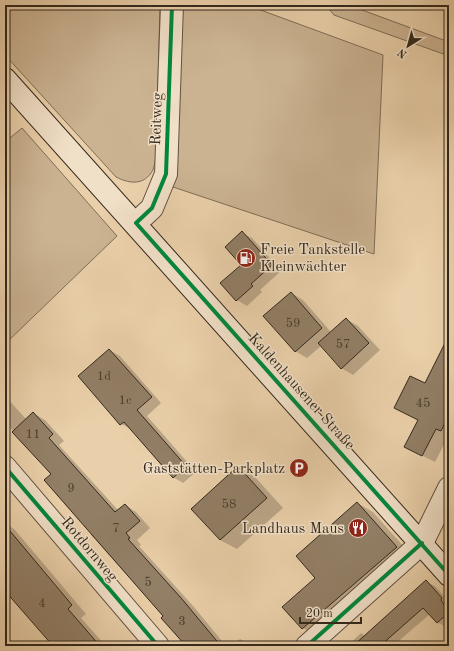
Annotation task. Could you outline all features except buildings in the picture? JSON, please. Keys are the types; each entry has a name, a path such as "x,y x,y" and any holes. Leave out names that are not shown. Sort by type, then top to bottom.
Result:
{"street":[{"name":"Reitweg","path":"136,224 152,208 166,174 172,5"},
{"name":"Kaldenhausener Straße","path":"5,79 422,543 449,575"},
{"name":"Rotdornweg","path":"5,467 158,646"},
{"path":"307,646 422,543 449,488"}],"shaded area":[{"path":"5,5 160,5 156,158 153,170 147,177 139,182 130,182 116,177 5,55"},
{"path":"177,5 247,5 383,55 374,254 170,186"},
{"path":"329,5 364,5 362,10 449,42 449,56 334,15 329,9"},
{"path":"22,128 117,236 5,344 5,142"}],"cycle path":[{"path":"172,5 166,174 152,208 136,223 449,575"},
{"path":"5,467 158,646"},
{"path":"307,646 422,543"}],"place":[{"name":"Freie Tankstelle Kleinwächter","path":"246,258"},
{"name":"Gaststätten-Parkplatz","path":"299,468"},
{"name":"Landhaus Maus","path":"358,528"}]}
